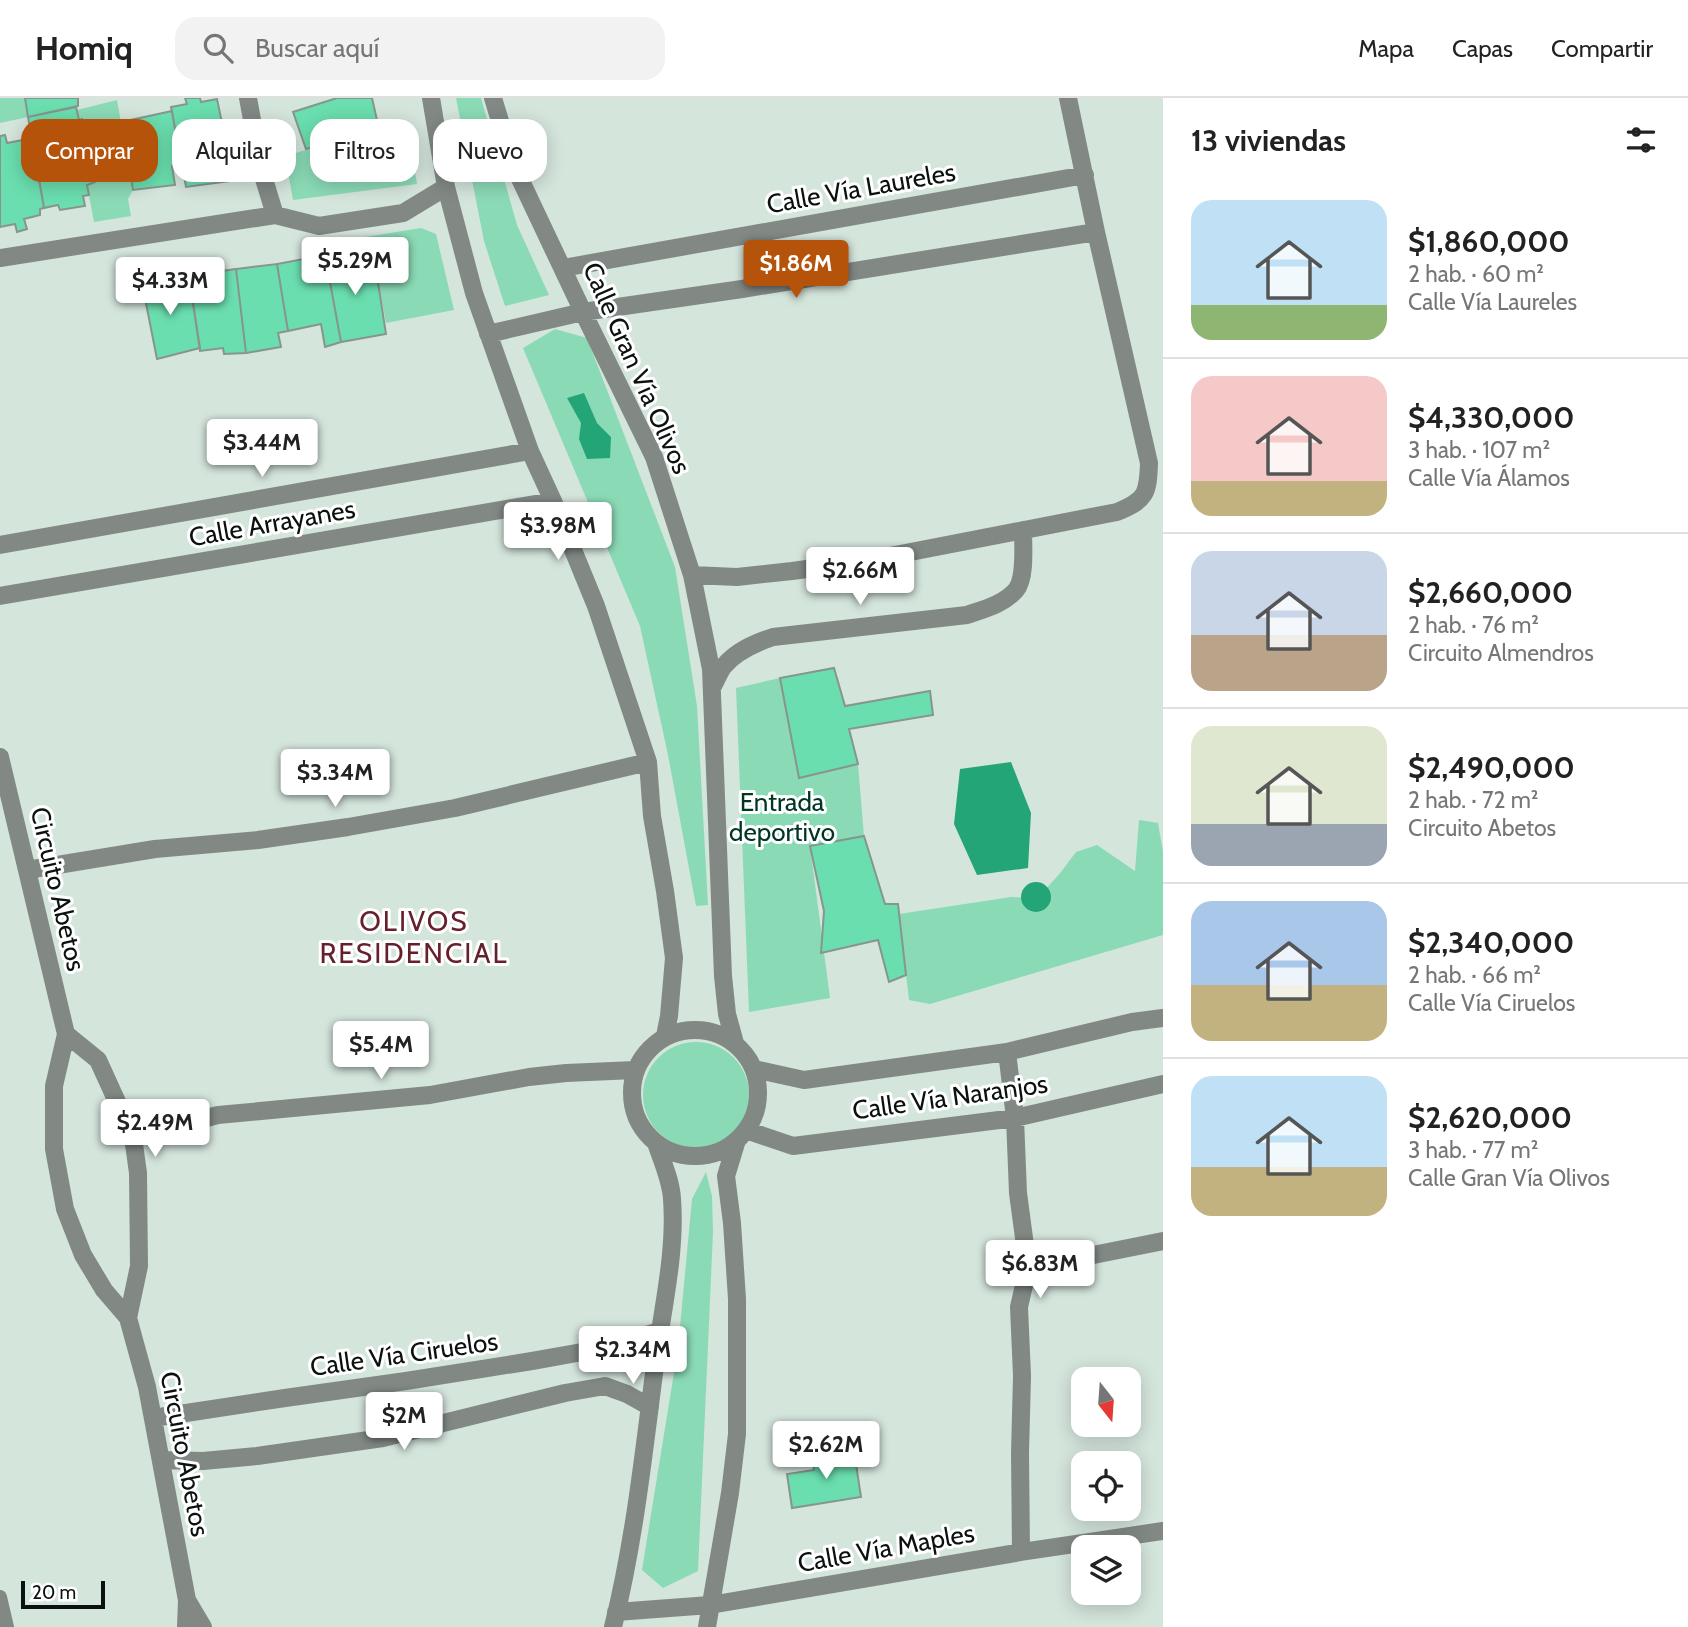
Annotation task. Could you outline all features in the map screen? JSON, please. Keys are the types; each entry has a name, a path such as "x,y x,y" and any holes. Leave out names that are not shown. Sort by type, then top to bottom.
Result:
{"street":[{"path":"248,98 261,169 275,215"},
{"path":"430,98 446,187 474,293 530,451 596,606 648,762 652,816 666,891 674,958 665,1037"},
{"name":"Calle Gran Vía Olivos","path":"493,98 513,163 654,457 692,575 711,669 723,976 727,1014 735,1043"},
{"path":"692,575 737,577 859,562 1116,512 1132,505 1147,489 1149,463 1068,98"},
{"name":"Calle Vía Laureles","path":"563,268 1085,175"},
{"path":"0,258 275,215 319,226 403,213 446,187"},
{"path":"488,334 583,312 1096,232"},
{"name":"Calle Arrayanes","path":"0,545 530,451"},
{"name":"Calle Arrayanes","path":"0,596 553,500"},
{"path":"712,689 723,668 753,643 774,637 967,614 997,604 1018,588 1024,560 1023,530"},
{"name":"Circuito Abetos","path":"0,757 66,1034 54,1086 54,1149 65,1209 83,1255 104,1290 128,1318 147,1387 161,1460 187,1600 186,1627"},
{"path":"27,870 155,849 258,840 348,827 455,808 648,762"},
{"name":"Calle Vía Naranjos","path":"754,1069 804,1080 1007,1052 1132,1022 1163,1018"},
{"path":"707,1627 730,1493 737,1434 737,1299 726,1175 741,1135 754,1116 758,1101 758,1084 746,1055 735,1043 722,1035 694,1029 679,1031 654,1044 635,1070 631,1086 636,1118 644,1132 669,1151 697,1156 718,1151 741,1135"},
{"name":"Circuito Abetos","path":"66,1034 98,1060 133,1137 138,1173 139,1266 128,1318"},
{"path":"1007,1052 1015,1118 1018,1193 1028,1268 1018,1307 1022,1376 1021,1552"},
{"path":"133,1137 218,1115 430,1096 528,1077 635,1070"},
{"name":"Calle Vía Naranjos","path":"741,1135 793,1146 1015,1118 1163,1084"},
{"path":"615,1620 634,1525 673,1224 668,1176 656,1143"},
{"path":"1028,1268 1163,1241"},
{"name":"Calle Vía Ciruelos","path":"153,1418 532,1361 598,1349 660,1331"},
{"path":"161,1460 203,1461 257,1456 383,1438 552,1396 605,1386 650,1407"},
{"name":"Calle Vía Maples","path":"615,1620 1163,1531"},
{"name":"Circuito Abetos","path":"187,1600 203,1627"}],"lane":[{"path":"0,1597 7,1627"}],"green space":[{"path":"0,98 25,98 28,117 0,123"},
{"path":"456,98 481,98 487,119 460,119"},
{"path":"117,100 120,119 79,119 77,110"},
{"path":"310,149 310,182 417,184 293,200 290,182 296,182 296,153"},
{"path":"95,182 132,182 133,190 128,199 131,216 94,222 87,185"},
{"path":"472,182 505,182 517,225 549,295 505,306 484,241"},
{"path":"421,228 436,234 454,310 386,323 376,269 369,269 359,238"},
{"path":"555,329 587,338 675,567 697,706 708,905 696,906 668,755 640,626 523,348"},
{"name":"Entrada deportivo","path":"780,678 799,778 858,764 864,836 810,846 830,998 749,1012 736,688"},
{"path":"1139,820 1158,823 1163,852 1163,935 930,1004 909,1000 899,914 1011,897 1038,898 1076,852 1097,845 1135,871"},
{"path":"696,1042 716,1046 734,1057 745,1075 749,1095 745,1115 734,1133 716,1144 696,1148 676,1144 658,1133 647,1115 643,1095 647,1075 658,1057 676,1046"},
{"path":"706,1172 712,1196 713,1232 698,1571 663,1588 642,1570 678,1348 692,1199"}],"shaded area":[{"path":"584,393 597,423 611,437 610,458 587,459 579,439 581,423 567,398"},
{"path":"1011,762 1031,813 1028,868 977,875 954,824 960,769"},
{"path":"1036,882 1042,883 1050,891 1050,903 1042,911 1036,912 1030,911 1022,903 1021,897 1022,891 1030,883"}],"building":[{"path":"25,98 78,98 78,106 28,117"},
{"path":"185,98 200,98 201,102 217,99 221,119 173,119 171,107 187,104"},
{"path":"337,98 372,98 377,119 310,119 310,148 306,149 293,112"},
{"path":"76,107 79,119 28,119"},
{"path":"172,111 172,182 175,185 133,190 132,182 158,182 158,119 135,119"},
{"path":"5,135 7,143 21,140 21,182 40,182 44,208 40,209 40,215 24,219 27,229 17,232 15,224 0,227 0,136"},
{"path":"39,182 95,182 87,185 89,195 83,196 85,206 60,210 58,205 44,208"},
{"path":"185,182 224,182 186,187"},
{"path":"357,247 362,270 376,269 386,334 341,342 325,255"},
{"path":"325,255 341,342 325,347 321,324 288,331 277,264"},
{"path":"277,264 288,331 278,333 281,347 246,353 236,269"},
{"path":"236,269 246,353 224,354 223,348 200,351 192,297 198,295 195,275"},
{"path":"161,274 163,281 171,280 174,293 191,290 200,348 157,359 141,278"},
{"path":"834,668 845,706 930,691 933,715 849,729 858,764 799,778 780,678"},
{"path":"864,836 885,904 898,904 906,975 889,982 878,940 821,953 824,911 810,846"},
{"path":"854,1451 861,1497 792,1508 787,1474 814,1470 812,1457"}],"district":[{"name":"OLIVOS RESIDENCIAL","path":"414,937"}]}
